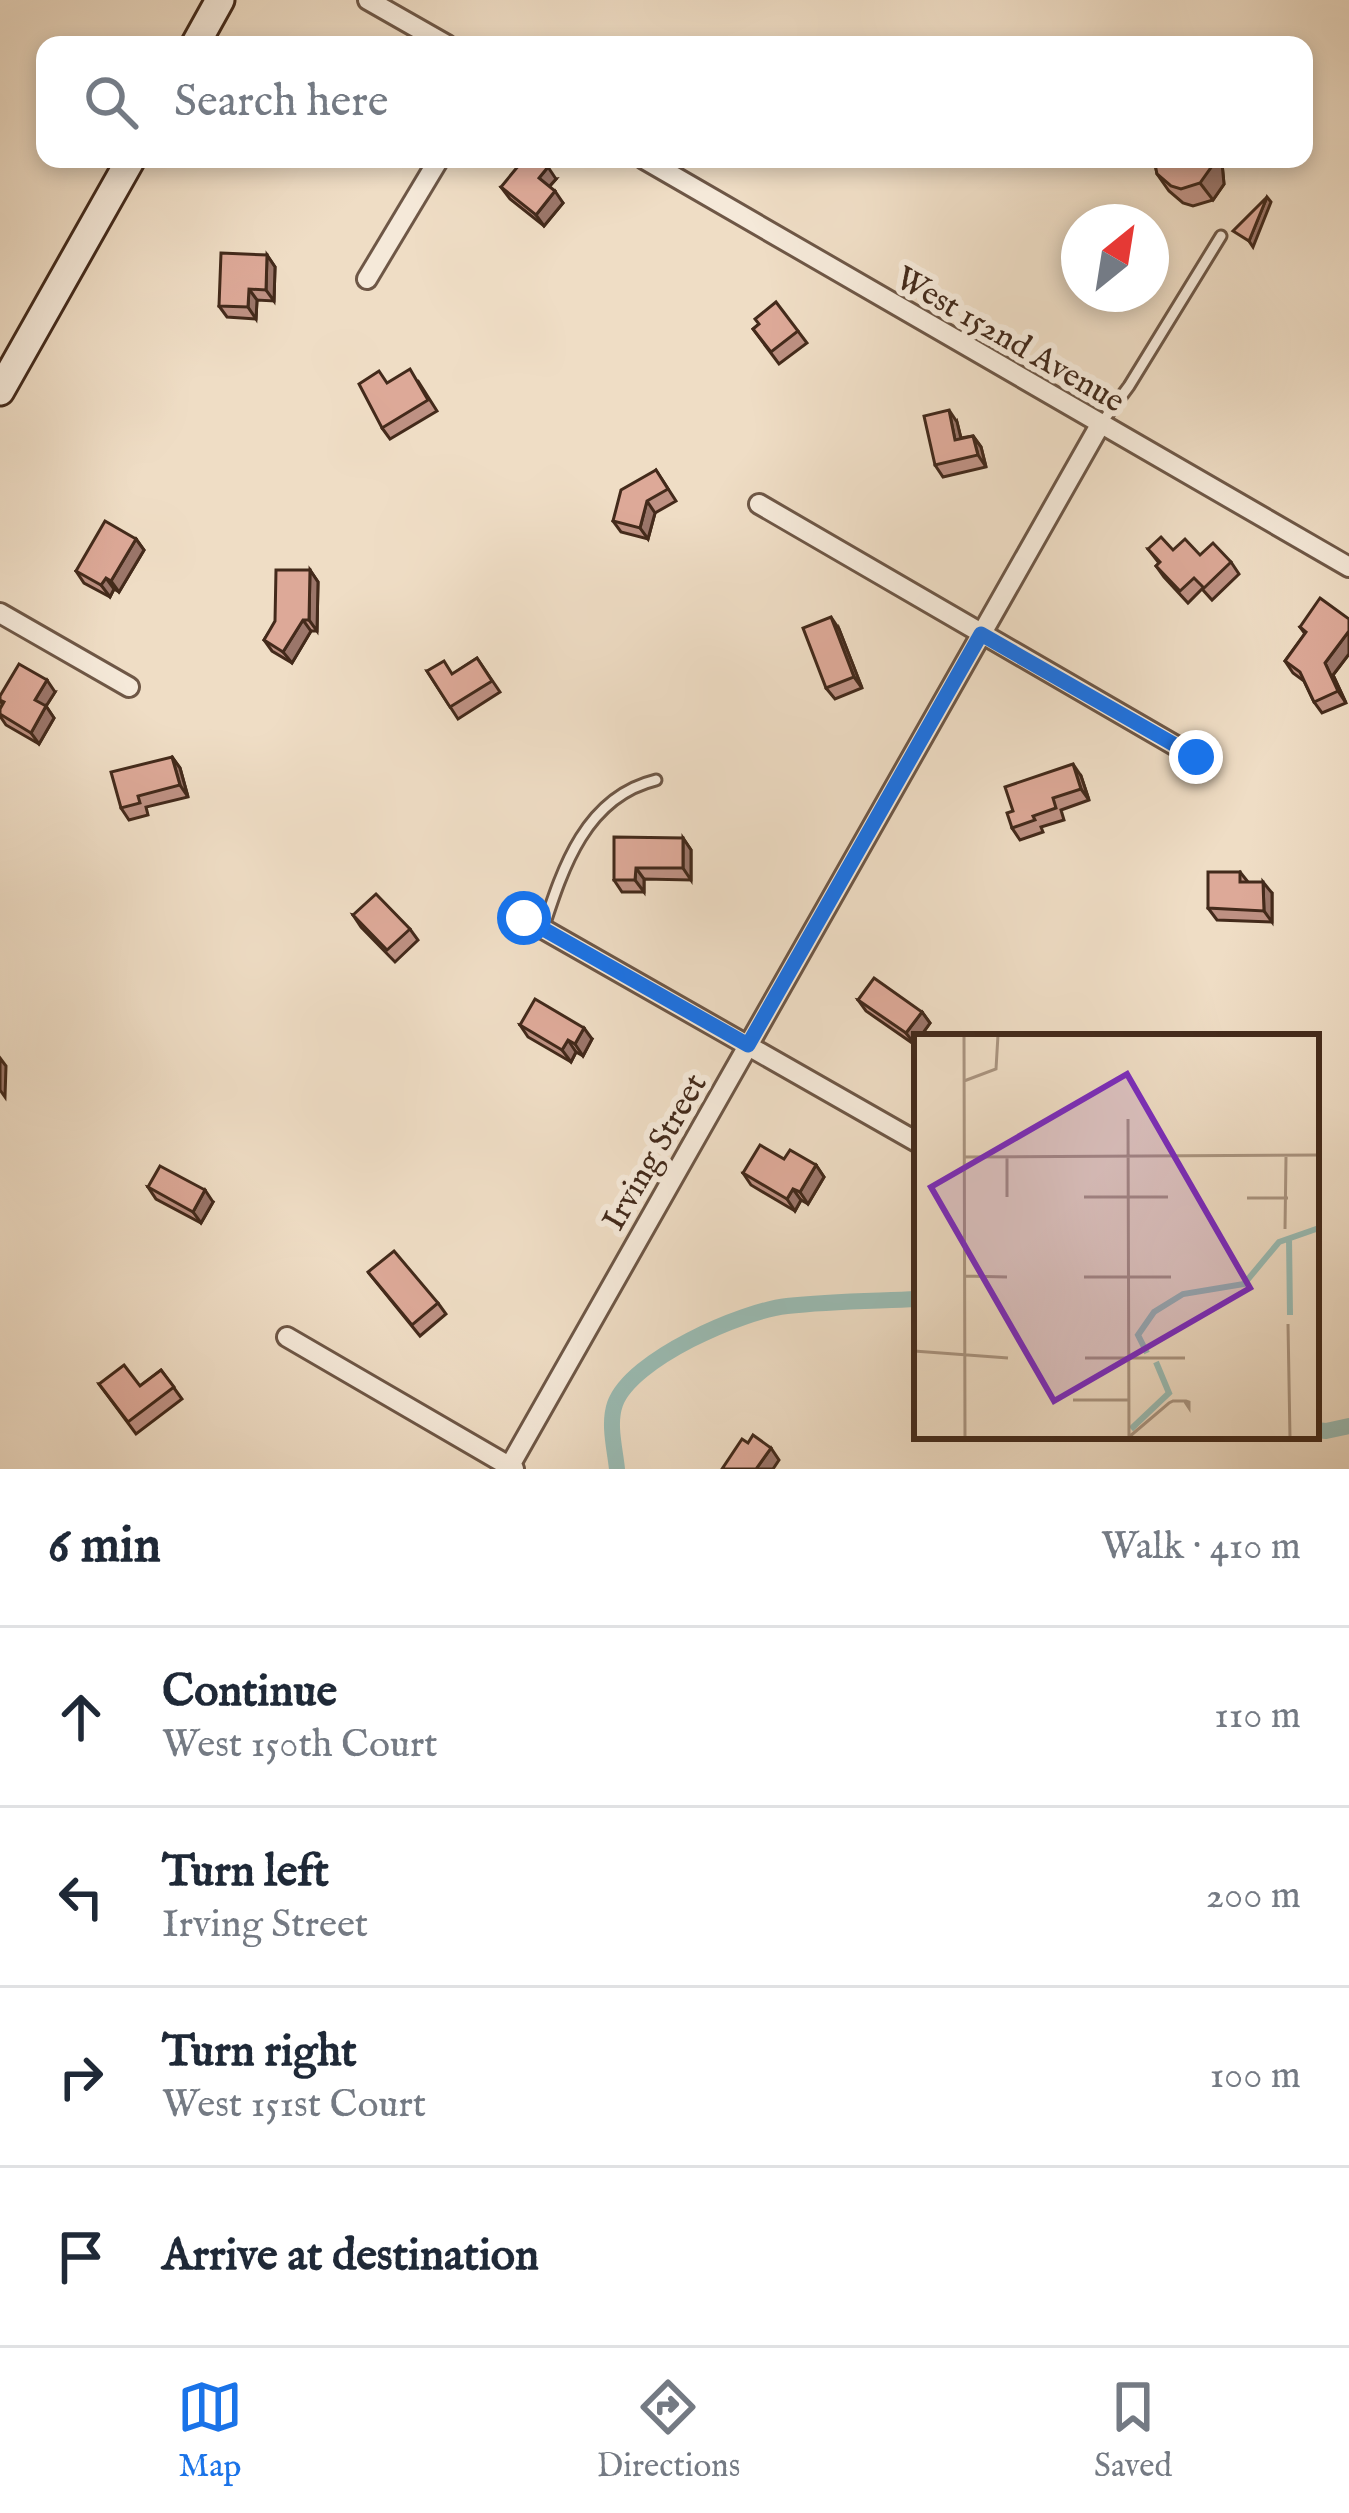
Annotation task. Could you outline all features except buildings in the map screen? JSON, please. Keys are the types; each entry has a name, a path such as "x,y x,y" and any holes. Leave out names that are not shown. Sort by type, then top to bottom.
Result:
{"main road":[{"path":"200,36 220,0"},
{"path":"0,391 126,168"}],"street":[{"path":"368,0 431,36"},
{"path":"367,279 434,168"},
{"name":"West 152nd Avenue","path":"659,168 1349,567"},
{"name":"Irving Street","path":"511,1468 1100,425"},
{"path":"759,504 1196,757"},
{"path":"0,613 129,687"},
{"path":"524,918 914,1140"},
{"path":"287,1336 511,1468"}],"lane":[{"path":"1100,425 1221,236"},
{"path":"543,929 560,875 587,829 616,795 656,780"}],"waterway":[{"path":"617,1469 612,1428 615,1404 642,1370 690,1340 743,1317 787,1306 914,1299"},
{"path":"1319,1430 1349,1426"}],"route":[{"path":"524,918 748,1045 981,634 1196,757"}]}
